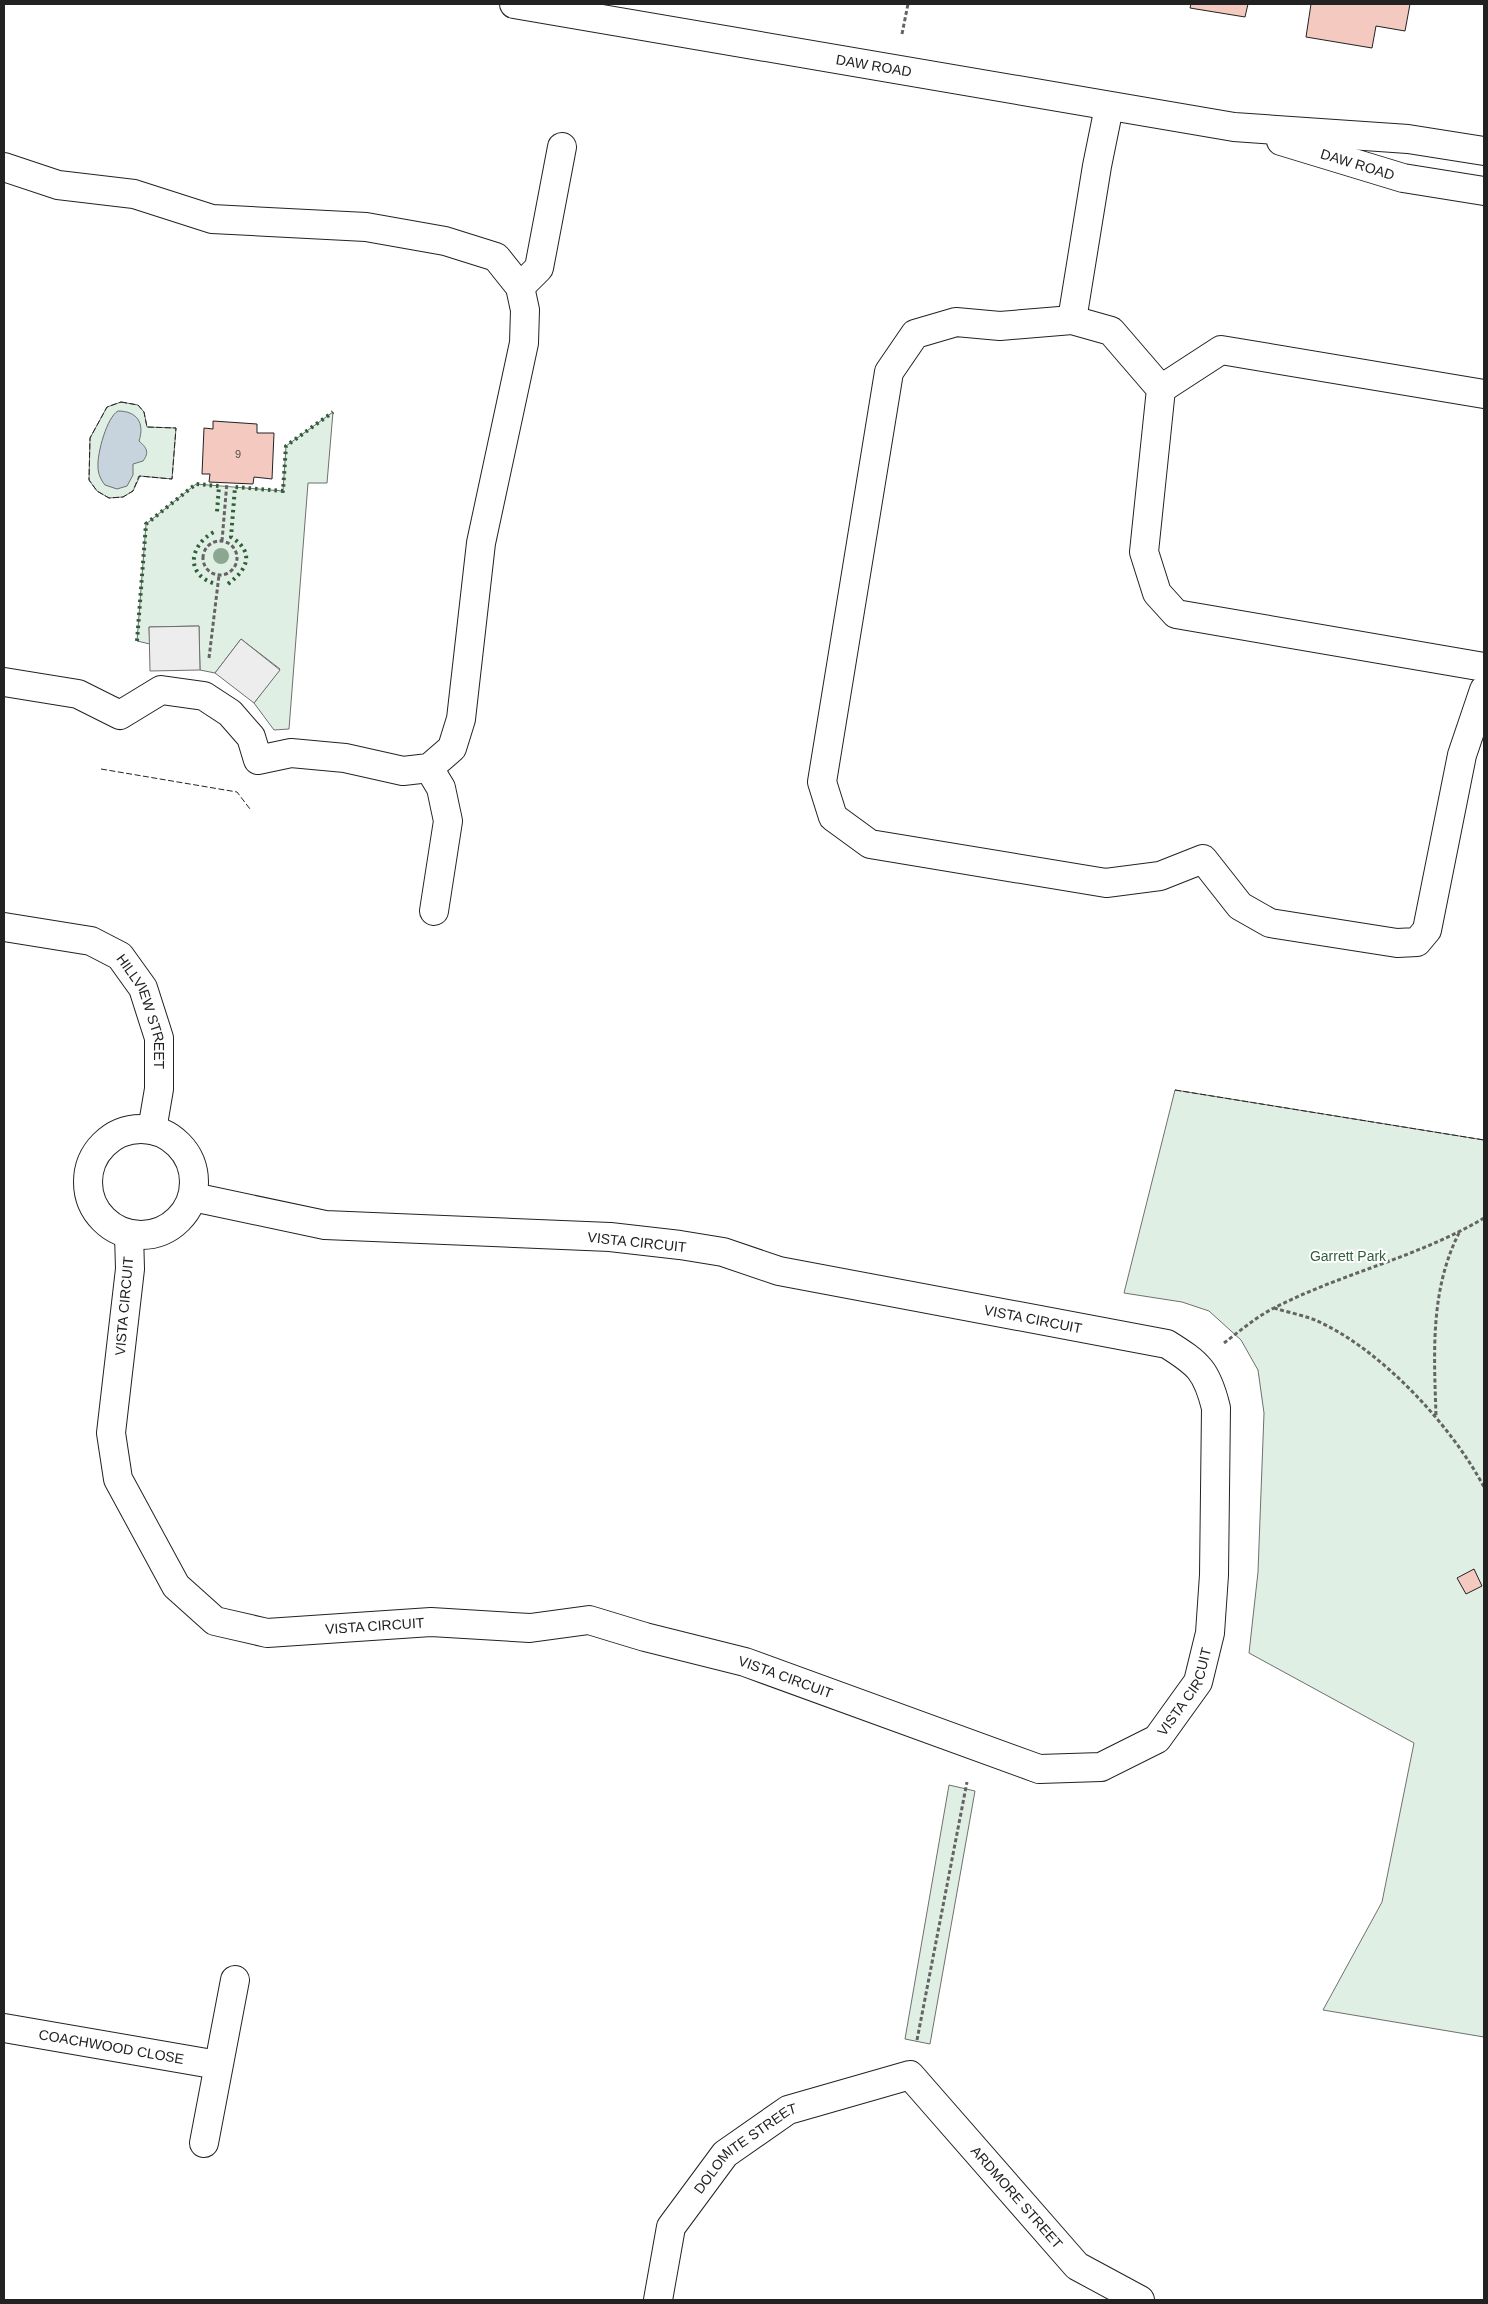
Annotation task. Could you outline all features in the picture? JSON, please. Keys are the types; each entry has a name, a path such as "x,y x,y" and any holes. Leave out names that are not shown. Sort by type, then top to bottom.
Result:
{"street":[{"name":"DAW ROAD","path":"514,4 1234,127 1408,138 1484,151"},
{"path":"1072,320 1095,175 1109,107"},
{"name":"DAW ROAD","path":"1234,127 1403,178 1484,191"},
{"path":"520,287 538,268 562,147"},
{"path":"4,167 58,185 134,194 212,219 366,227 445,241 496,257 520,287 525,310 524,343 481,543 461,719 452,748 429,768 403,771 346,758 291,753 258,760 251,738 230,713 204,696 161,690 120,715 78,694 4,682"},
{"path":"1484,667 1176,614 1156,593 1144,552 1161,389 1111,331 1072,320 1000,326 956,322 915,334 889,372 822,782 833,817 870,844 1106,883 1160,876 1203,859 1240,906 1270,923 1397,943 1417,942 1427,930 1462,755 1484,690"},
{"path":"1161,389 1221,350 1484,394"},
{"path":"429,768 441,788 448,821 434,911"},
{"name":"HILLVIEW STREET","path":"4,927 90,941 120,956 143,988 159,1038 159,1089 152,1130"},
{"path":"136,1129 152,1130 168,1136 182,1148 191,1163 195,1180 193,1197 186,1212 175,1224 161,1232 145,1236 128,1234 112,1227 98,1215 90,1199 87,1182 90,1166 97,1152 107,1141 121,1133 136,1129"},
{"name":"VISTA CIRCUIT","path":"128,1234 130,1269 111,1433 118,1479 176,1586 215,1621 267,1633 431,1622 530,1628 589,1620 645,1637 745,1662 1039,1769 1100,1767 1157,1739 1198,1682 1210,1633 1214,1576 1216,1408 1210,1383 1193,1360 1167,1344 779,1271 723,1252 610,1237 325,1225 193,1197"},
{"path":"204,2143 235,1980"},
{"name":"COACHWOOD CLOSE","path":"4,2028 218,2065"},
{"name":"DOLOMITE STREET","path":"658,2300 670,2227 725,2154 788,2110 910,2075"},
{"name":"ARDMORE STREET","path":"910,2075 1077,2266 1140,2300"}],"path":[{"path":"222,541 227,482"},
{"path":"222,541 232,545 236,550 237,562 230,572 219,575 205,567 202,557 204,551 211,543 222,541"},
{"path":"204,696 215,623 219,575"},
{"path":"1193,1360 1215,1350 1274,1308 1362,1270 1460,1232 1484,1218"},
{"path":"1436,1416 1435,1318 1442,1278 1450,1251 1460,1232"},
{"path":"1274,1308 1314,1320 1350,1338 1397,1377 1436,1416 1484,1487"},
{"path":"910,2075 974,1746"}],"green space":[{"path":"121,402 138,405 144,412 147,427 176,428 172,479 140,476 133,491 123,497 109,498 97,491 89,480 90,438 107,407"},
{"path":"333,412 327,483 308,483 289,729 274,730 254,703 280,669 241,639 215,673 200,670 199,626 149,627 150,644 137,641 146,524 196,484 283,491 286,446"},
{"name":"Garrett Park","path":"1175,1090 1484,1140 1484,2037 1323,2010 1382,1902 1414,1743 1249,1653 1258,1572 1264,1413 1258,1370 1241,1340 1209,1311 1182,1302 1124,1293"},
{"path":"949,1785 975,1791 930,2044 905,2039"}],"shaded area":[{"path":"118,411 130,413 138,419 141,429 139,441 147,452 143,461 133,464 133,475 127,486 117,489 105,485 100,477 98,461 110,420"},
{"path":"199,626 200,670 150,671 149,627"},
{"path":"241,639 280,670 254,703 215,673"}],"building":[{"path":"1191,4 1248,4 1245,17 1190,8"},
{"path":"1311,4 1410,4 1405,31 1376,26 1372,48 1306,37"},
{"path":"213,421 257,424 257,433 274,433 272,479 254,477 253,484 209,482 210,474 202,474 204,428 213,429"},
{"path":"1474,1569 1482,1586 1466,1594 1457,1578"}],"hedge":[{"path":"228,584 240,572 246,560 243,549 231,537 235,487 283,491 286,446 333,412"},
{"path":"137,641 146,524 196,484 219,486 217,512"},
{"path":"213,583 198,572 194,558 200,544 214,532"}],"fence":[{"path":"121,402 138,405 144,412 147,427 176,428 172,479 139,476 133,491 123,497 109,498 97,491 89,480 90,438 107,407 121,402"},
{"path":"101,769 237,792 250,809"},
{"path":"1175,1090 1484,1140"}]}
